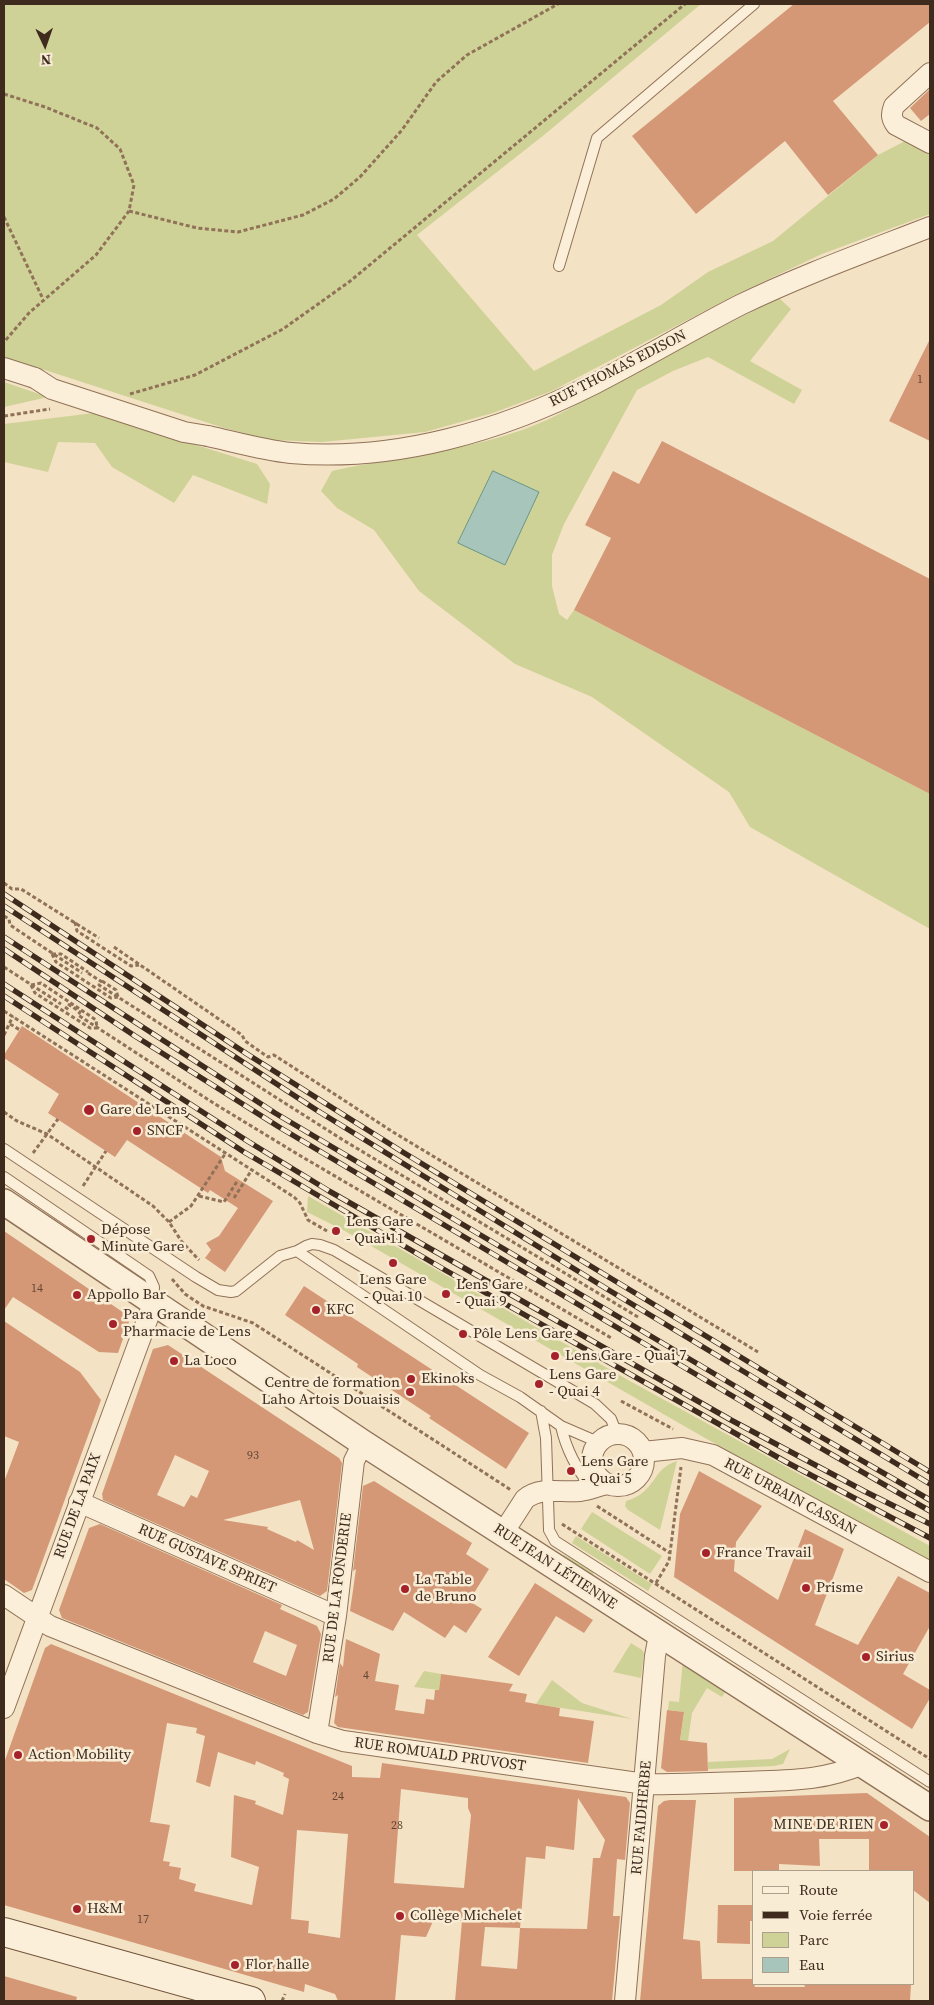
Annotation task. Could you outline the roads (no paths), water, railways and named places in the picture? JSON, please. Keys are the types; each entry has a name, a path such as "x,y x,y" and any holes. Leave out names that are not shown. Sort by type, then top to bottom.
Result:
{"main road":[{"path":"4,1932 251,2001"}],"street":[{"path":"930,73 894,106 892,120 896,125 930,143"},
{"name":"RUE THOMAS EDISON","path":"4,368 35,378 52,389 184,432 267,449 316,454 378,452 437,442 501,423 565,398 741,305 819,270 930,227"},
{"name":"RUE JEAN LÉTIENNE","path":"4,1202 362,1443 930,1808"},
{"name":"RUE DE LA PAIX","path":"4,1708 153,1304"},
{"path":"503,1533 525,1499 534,1493 579,1491 598,1493 635,1480 643,1467 643,1452 633,1439 617,1434 605,1437 598,1442 593,1451 592,1464 597,1476 598,1493"},
{"name":"RUE DE LA FONDERIE","path":"317,1733 336,1616 354,1461 362,1443"},
{"name":"RUE URBAIN CASSAN","path":"643,1452 682,1448 714,1455 930,1572"},
{"name":"RUE GUSTAVE SPRIET","path":"79,1502 336,1616"},
{"name":"RUE ROMUALD PRUVOST","path":"4,1596 50,1626 317,1733 343,1741 645,1784 673,1785 811,1780 841,1773 863,1764"},
{"name":"RUE FAIDHERBE","path":"625,2001 655,1656 659,1635"}],"lane":[{"path":"559,266 597,138 754,4"},
{"path":"4,1149 213,1288 224,1292 236,1291 280,1256 306,1246 320,1244 334,1250 595,1404 610,1420 617,1434"},
{"path":"4,1177 149,1276 154,1287 153,1304"},
{"path":"297,1251 400,1322 480,1374 520,1397 561,1426 598,1442"},
{"path":"541,1412 546,1438 549,1530 555,1541 632,1588 930,1782"},
{"path":"561,1426 565,1444 583,1478 598,1493"}],"water":[{"path":"493,471 539,492 505,565 458,543"}],"railway":[{"path":"4,894 247,1054 401,1151 930,1472"},
{"path":"4,906 318,1111 607,1289 930,1484"},
{"path":"4,937 275,1113 930,1500"},
{"path":"4,949 135,1036 279,1127 930,1511"},
{"path":"4,984 249,1142 329,1191 731,1420 930,1524"},
{"path":"4,996 244,1152 445,1270 788,1463 930,1538"}],"place":[{"name":"Gare de Lens","path":"89,1110"},
{"name":"SNCF","path":"137,1131"},
{"name":"Lens Gare - Quai 11","path":"336,1231"},
{"name":"Dépose Minute Gare","path":"91,1239"},
{"name":"Lens Gare - Quai 10","path":"393,1263"},
{"name":"Lens Gare - Quai 9","path":"446,1294"},
{"name":"Appollo Bar","path":"77,1295"},
{"name":"KFC","path":"316,1310"},
{"name":"Para Grande Pharmacie de Lens","path":"113,1324"},
{"name":"Pôle Lens Gare","path":"463,1334"},
{"name":"Lens Gare - Quai 7","path":"555,1356"},
{"name":"La Loco","path":"174,1361"},
{"name":"Ekinoks","path":"411,1379"},
{"name":"Lens Gare - Quai 4","path":"539,1384"},
{"name":"Centre de formation Laho Artois Douaisis","path":"410,1392"},
{"name":"Lens Gare - Quai 5","path":"571,1471"},
{"name":"France Travail","path":"706,1553"},
{"name":"Prisme","path":"806,1588"},
{"name":"La Table de Bruno","path":"405,1589"},
{"name":"Sirius","path":"866,1657"},
{"name":"Action Mobility","path":"18,1755"},
{"name":"MINE DE RIEN","path":"884,1825"},
{"name":"H&M","path":"77,1909"},
{"name":"Collège Michelet","path":"400,1916"},
{"name":"Flor halle","path":"235,1965"}]}
